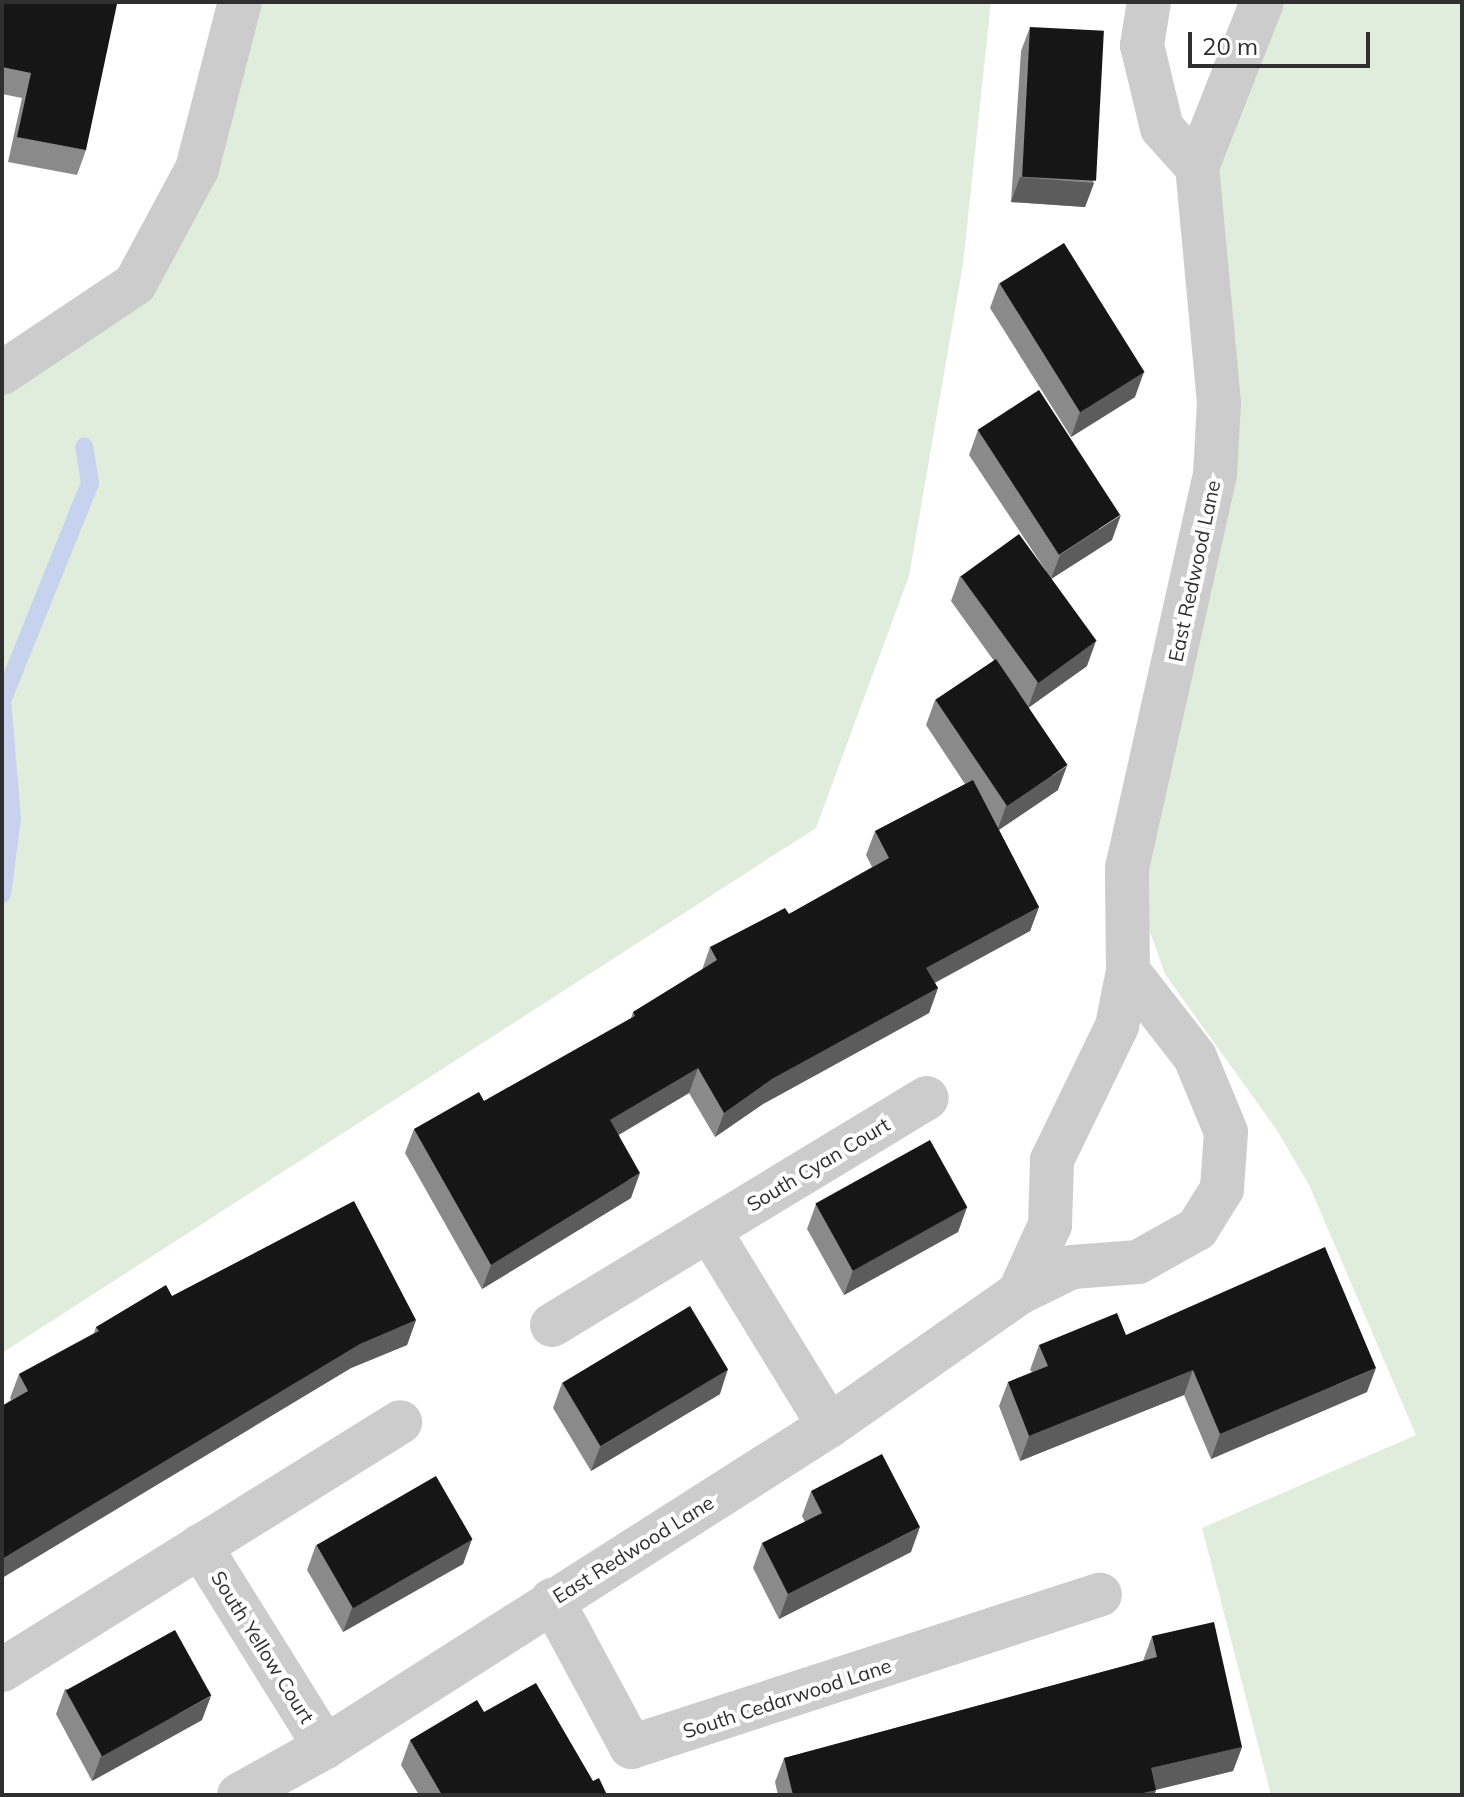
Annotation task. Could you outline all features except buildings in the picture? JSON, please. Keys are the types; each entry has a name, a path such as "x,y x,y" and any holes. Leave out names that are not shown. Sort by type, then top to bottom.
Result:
{"street":[{"path":"2,373 135,284 197,169 240,2"},
{"path":"1149,2 1142,45 1162,128 1197,167"},
{"name":"East Redwood Lane","path":"1019,1293 1050,1225 1052,1160 1117,1026 1128,971 1127,868 1215,474 1219,403 1197,167 1262,2"},
{"name":"East Redwood Lane","path":"239,1795 325,1747 829,1426 1019,1293 1072,1267 1138,1262 1197,1229 1222,1189 1226,1132 1195,1057 1128,971"},
{"name":"South Cyan Court","path":"552,1325 927,1098"},
{"path":"709,1230 829,1426"},
{"path":"2,1670 400,1422"},
{"name":"South Yellow Court","path":"200,1546 325,1747"},
{"name":"South Cedarwood Lane","path":"552,1600 631,1747 1100,1595"}],"green space":[{"path":"240,2 991,2 963,264 909,576 816,828 2,1353 2,373 135,284"},
{"path":"1262,2 1462,2 1462,1795 1271,1795 1202,1528 1416,1435 1309,1185 1278,1132 1165,974 1127,868 1201,541 1197,167"}],"waterway":[{"path":"2,894 12,819 2,701 90,483 84,446"}]}
